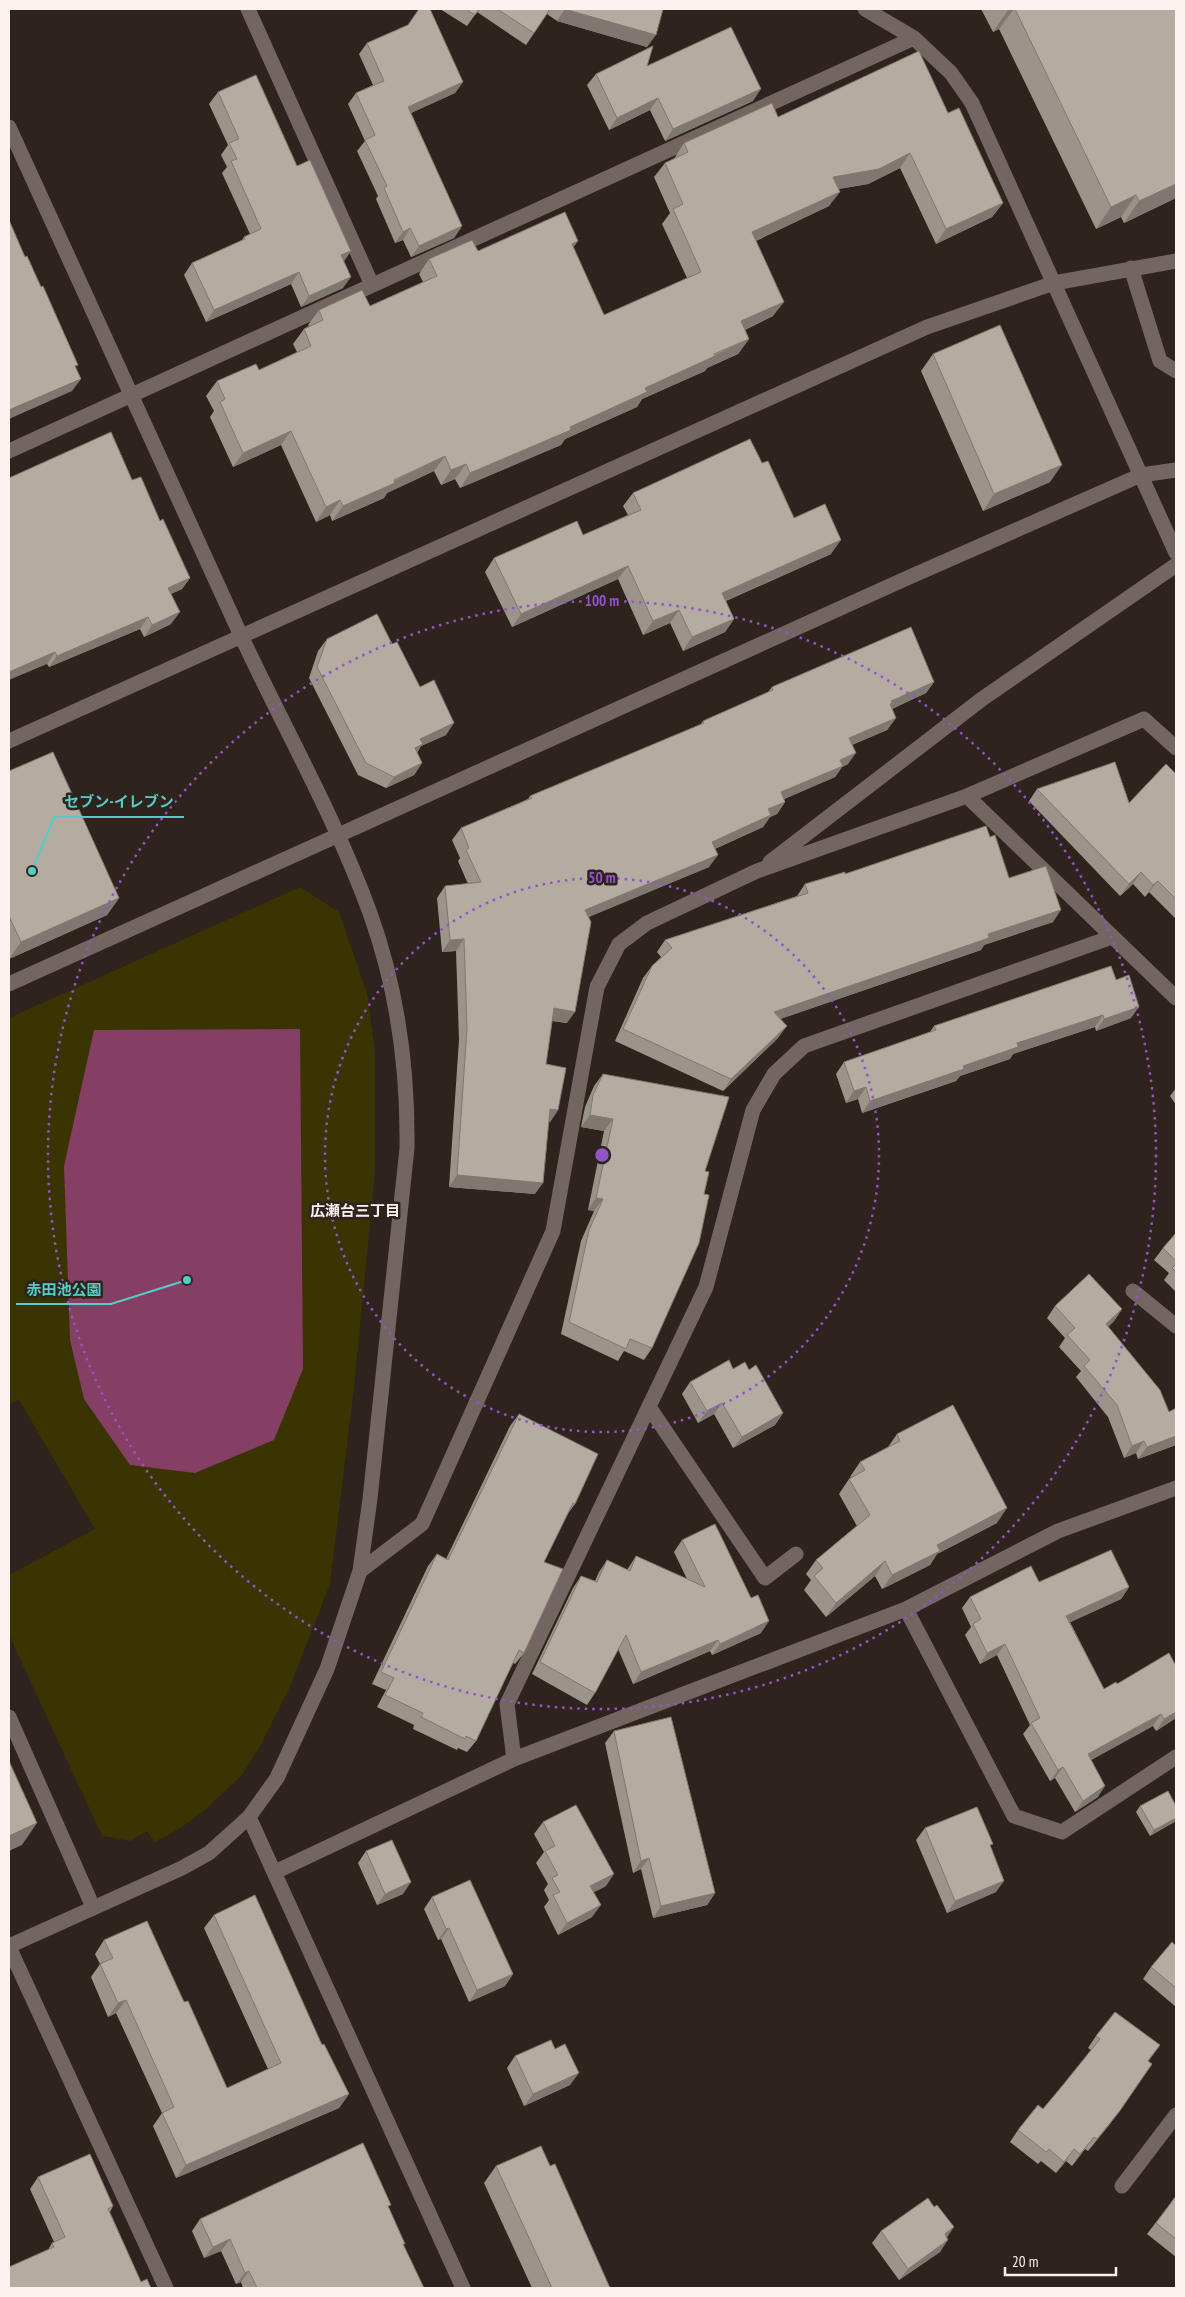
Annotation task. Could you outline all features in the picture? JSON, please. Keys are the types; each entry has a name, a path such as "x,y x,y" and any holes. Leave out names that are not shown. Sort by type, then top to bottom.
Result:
{"street":[{"path":"248,9 372,285"},
{"path":"865,9 914,38 951,73 972,103 1176,553"},
{"path":"9,451 914,38"},
{"path":"9,127 241,636 339,835 371,916 392,991 401,1043 408,1113 404,1177 370,1499 360,1571 327,1669 277,1778 249,1817 209,1853 182,1868 9,1946 166,2288"},
{"path":"9,741 927,327 1054,284 1176,261"},
{"path":"1131,268 1160,361 1176,371"},
{"path":"9,984 896,583 1141,476 1176,470"},
{"path":"757,871 982,699 1176,565"},
{"path":"360,1571 422,1524 553,1231 597,988 619,944 647,923 757,871 967,796 1144,719 1176,748"},
{"path":"967,796 1176,998"},
{"path":"514,1759 507,1704 706,1287 753,1110 774,1074 804,1046 1112,937"},
{"path":"1133,1292 1176,1326"},
{"path":"650,1407 765,1578 796,1554"},
{"path":"275,1872 514,1759 906,1609 1058,1531 1176,1488"},
{"path":"906,1609 1014,1816 1062,1832 1176,1758"},
{"path":"9,1717 92,1907"},
{"path":"249,1817 464,2288"},
{"path":"1122,2186 1176,2115"}],"shaded area":[{"path":"300,887 339,912 367,993 375,1051 375,1172 354,1388 330,1584 290,1687 258,1750 241,1776 205,1810 181,1828 154,1842 147,1831 131,1841 102,1836 9,1635 9,1575 95,1529 19,1400 9,1404 9,1018"},
{"path":"300,1029 303,1369 274,1440 195,1473 130,1465 84,1399 70,1340 64,1166 94,1030"}],"building":[{"path":"419,9 430,9 463,82 408,107 462,226 419,246 410,228 403,232 384,188 387,186 365,140 375,135 356,93 384,81 367,43 408,25"},
{"path":"466,9 479,9 475,15"},
{"path":"497,9 550,9 534,33"},
{"path":"564,9 663,9 656,35"},
{"path":"1015,9 1176,9 1176,184 1139,201 1136,195 1111,207"},
{"path":"731,27 761,89 673,129 658,98 617,118 596,74 653,46 647,66"},
{"path":"919,51 948,113 959,108 1003,203 946,229 910,153 879,169 833,177 840,192 752,232 784,302 741,321 749,339 645,388 647,392 570,427 571,430 470,473 466,464 451,470 445,456 394,480 395,483 343,506 340,500 326,507 291,431 243,453 220,402 225,399 217,381 256,364 259,370 311,346 304,329 323,320 319,310 362,290 370,306 437,276 429,259 472,240 478,251 565,212 578,241 572,244 604,315 701,272 673,209 683,204 665,163 688,152 684,143 772,103 778,117"},
{"path":"256,75 297,166 310,160 351,251 341,255 351,277 309,296 299,272 214,310 192,263 245,239 244,237 261,229 231,161 237,159 229,143 239,139 218,92"},
{"path":"9,220 25,257 27,256 41,287 43,286 78,365 75,366 81,379 9,410"},
{"path":"1000,325 1062,465 994,494 933,354"},
{"path":"111,432 132,480 141,477 160,521 163,519 190,578 168,588 180,612 152,625 148,617 57,656 55,652 9,672 9,478"},
{"path":"750,439 762,463 768,461 794,518 825,504 841,540 722,593 734,619 692,637 679,610 653,621 628,566 521,614 494,558 577,521 583,535 641,510 633,493"},
{"path":"377,614 392,644 397,642 420,687 434,680 454,723 420,739 423,744 415,748 422,763 394,777 366,763 317,667 327,639"},
{"path":"911,627 934,682 891,701 892,703 890,704 896,718 849,738 856,753 840,760 843,766 781,792 785,802 768,809 771,815 712,842 718,855 585,910 591,922 575,1012 554,1008 546,1064 566,1068 558,1110 550,1109 543,1183 457,1175 467,1028 464,939 450,940 445,886 481,882 466,850 469,848 461,828 532,798 530,796 704,723 703,721 773,690 772,687"},
{"path":"53,752 119,898 21,942 9,916 9,771"},
{"path":"1115,762 1129,803 1166,764 1176,774 1176,899 1158,881 1153,885 1141,872 1129,884 1037,789"},
{"path":"986,826 990,837 995,835 1009,878 1046,866 1061,910 988,934 989,938 774,1012 787,1026 731,1079 623,1029 652,966 672,948 665,940 808,893 805,884 845,872 845,874"},
{"path":"1111,966 1116,980 1129,975 1139,1007 1104,1019 1103,1015 1017,1043 1018,1047 963,1066 964,1069 870,1101 866,1087 854,1091 844,1062 936,1030 934,1026"},
{"path":"603,1074 729,1097 705,1171 709,1172 704,1194 709,1195 699,1243 652,1348 630,1339 626,1349 569,1322 589,1230 603,1199 596,1198 613,1119 590,1115 593,1095"},
{"path":"1176,1233 1176,1261 1163,1248"},
{"path":"1176,1264 1176,1272 1172,1268"},
{"path":"1089,1274 1122,1309 1106,1324 1160,1390 1169,1412 1176,1408 1176,1436 1147,1447 1144,1441 1132,1446 1117,1405 1084,1366 1090,1360 1067,1335 1075,1328 1055,1306"},
{"path":"729,1360 733,1369 745,1362 749,1370 756,1365 783,1413 742,1437 722,1403 707,1411 690,1382"},
{"path":"953,1405 1007,1508 937,1545 940,1551 892,1575 885,1561 836,1603 814,1576 823,1568 816,1560 870,1515 849,1479 865,1470 860,1462 900,1441 897,1434"},
{"path":"519,1414 598,1454 575,1504 573,1503 544,1562 563,1569 524,1653 519,1650 476,1741 466,1736 465,1739 421,1717 423,1713 385,1695 394,1678 381,1672 437,1554 448,1560"},
{"path":"715,1524 751,1598 758,1595 769,1621 720,1644 718,1640 641,1672 626,1635 595,1693 540,1662 581,1576 597,1582 607,1560 630,1571 636,1556 705,1587 682,1540"},
{"path":"1111,1550 1129,1587 1066,1616 1104,1689 1116,1682 1117,1684 1169,1653 1176,1666 1176,1712 1164,1719 1161,1714 1088,1754 1105,1786 1083,1801 1063,1767 1058,1770 1031,1723 1040,1718 1005,1644 987,1653 973,1624 981,1619 970,1597 1031,1566 1039,1582"},
{"path":"671,1717 715,1893 661,1906 649,1858 641,1861 614,1731"},
{"path":"9,1761 37,1823 9,1836"},
{"path":"1168,1791 1176,1806 1176,1818 1154,1830 1140,1806"},
{"path":"576,1805 614,1874 590,1886 601,1905 567,1923 553,1895 560,1892 552,1878 558,1875 545,1851 555,1846 543,1822"},
{"path":"977,1807 993,1844 990,1845 1004,1881 955,1901 925,1828"},
{"path":"392,1840 411,1882 385,1894 366,1851"},
{"path":"470,1880 513,1974 477,1990 449,1928 446,1929 432,1897"},
{"path":"255,1895 322,2045 324,2044 349,2094 186,2165 162,2113 174,2107 126,2000 118,2003 100,1964 113,1958 104,1940 147,1921 184,2002 188,2001 227,2088 281,2063 214,1915"},
{"path":"1172,1942 1176,1946 1176,1988 1151,1967"},
{"path":"1115,2012 1160,2045 1148,2061 1152,2064 1119,2112 1097,2139 1094,2137 1080,2154 1074,2149 1064,2162 1049,2149 1046,2152 1018,2130 1038,2105 1043,2109 1063,2085 1100,2039 1096,2036"},
{"path":"551,2040 555,2049 565,2044 579,2073 533,2094 515,2056"},
{"path":"363,2143 391,2205 388,2206 405,2244 403,2244 424,2288 257,2288 249,2271 245,2273 230,2239 213,2247 200,2219"},
{"path":"541,2146 550,2166 555,2164 610,2288 552,2288 496,2166"},
{"path":"90,2154 113,2206 108,2209 141,2282 147,2279 151,2288 9,2288 9,2267 54,2247 52,2243 65,2237 38,2177"},
{"path":"1176,2196 1176,2239 1156,2223"},
{"path":"928,2198 934,2207 937,2205 954,2227 945,2234 948,2240 908,2269 881,2231"}],"place":[{"name":"セブン-イレブン","path":"32,871"},
{"name":"赤田池公園","path":"187,1280"}],"district":[{"name":"広瀬台三丁目","path":"355,1210"}]}
